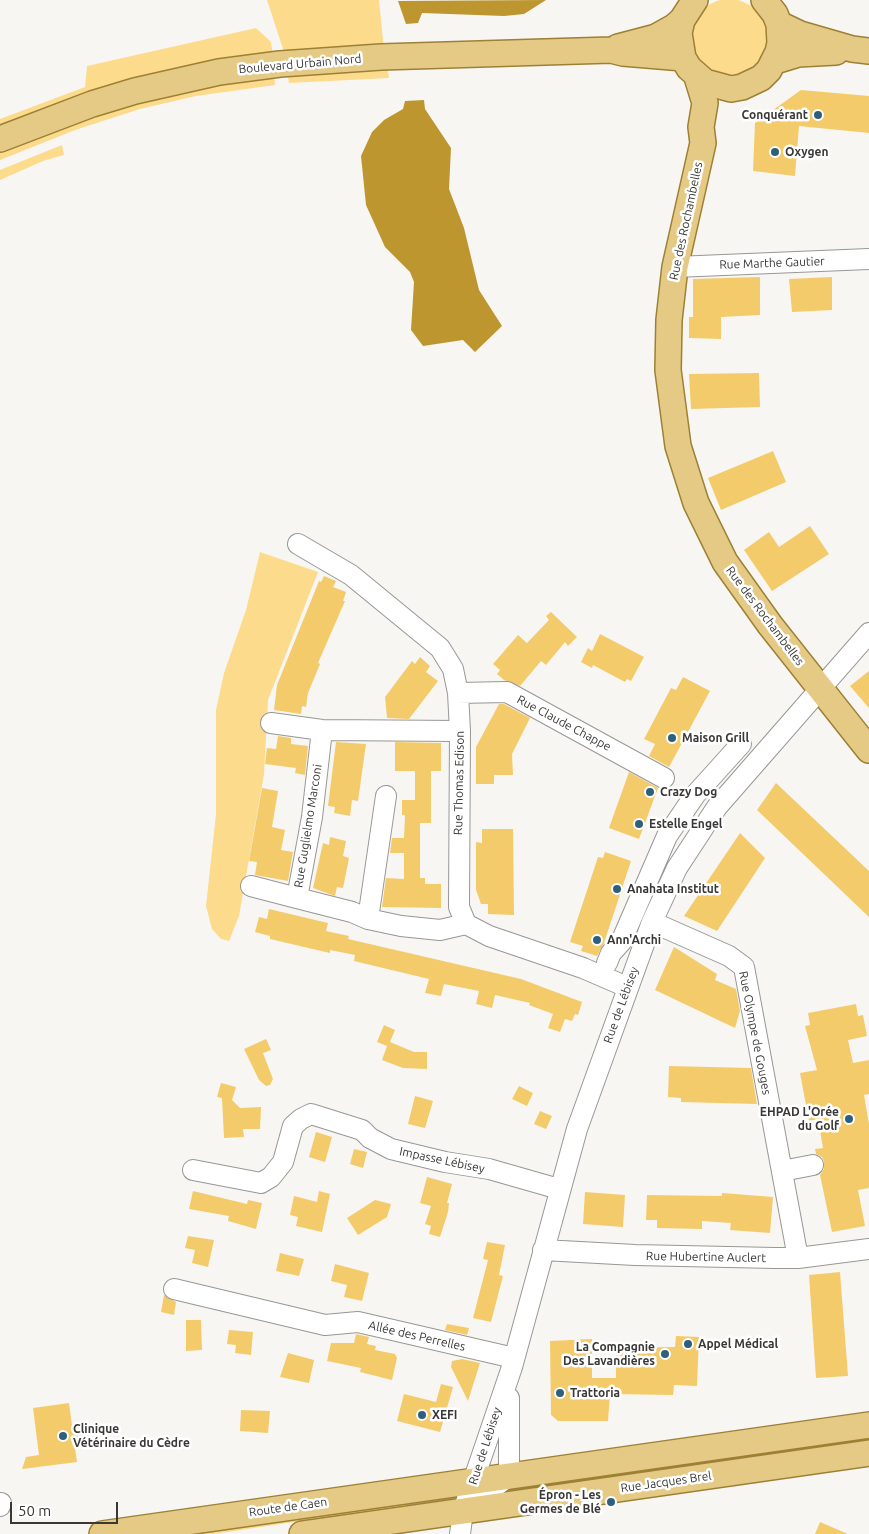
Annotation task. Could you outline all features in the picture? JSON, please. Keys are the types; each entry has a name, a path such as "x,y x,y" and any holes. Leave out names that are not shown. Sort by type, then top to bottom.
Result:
{"main road":[{"path":"682,20 695,0"},
{"path":"731,89 747,85 761,78 775,61 780,43 779,24 775,14 764,0"},
{"name":"Boulevard Urbain Nord","path":"0,139 92,104 135,91 219,72 280,64 346,59 611,50 656,36 674,27 682,20"},
{"name":"Rue des Rochambelles","path":"682,20 679,40 704,100 703,143 675,267 669,320 668,370 676,437 686,476 704,520 725,562 745,592 869,750"},
{"path":"779,24 800,34 861,50"},
{"name":"Boulevard Urbain Nord","path":"611,50 690,68 713,86 731,89"},
{"path":"775,61 798,54 861,50"},
{"name":"Rue des Rochambelles","path":"703,143 713,129 721,107 731,89"},
{"path":"474,1481 869,1425"},
{"name":"Rue Jacques Brel","path":"461,1523 869,1453"},
{"name":"Route de Caen","path":"102,1534 474,1481"},
{"path":"302,1534 461,1523"}],"street":[{"name":"Rue Marthe Gautier","path":"675,267 869,259"},
{"name":"Rue Thomas Edison","path":"298,544 352,574 440,648 453,669 458,692 460,731 457,880 459,907 466,924"},
{"name":"Rue de Lébisey","path":"461,1523 513,1363 559,1189 577,1129 652,922 677,868 717,807 869,632"},
{"name":"Rue Claude Chappe","path":"458,692 507,692 664,778"},
{"path":"271,723 322,730 460,731"},
{"name":"Rue Guglielmo Marconi","path":"322,730 312,817 297,898 352,912 368,920 440,930 466,924"},
{"path":"607,963 611,953 621,942 667,836 695,795 741,744"},
{"path":"368,920 386,796"},
{"path":"251,886 297,898"},
{"name":"Rue Olympe de Gouges","path":"652,922 729,956 744,968 798,1258"},
{"path":"466,924 489,936 583,968 627,987"},
{"name":"Impasse Lébisey","path":"193,1170 261,1183 270,1177 283,1162 293,1126 301,1118 311,1114 362,1130 370,1138 391,1149 489,1170 559,1189"},
{"path":"782,1171 813,1165"},
{"name":"Rue Hubertine Auclert","path":"543,1250 724,1258 798,1258 869,1249"},
{"name":"Allée des Perrelles","path":"174,1288 325,1325 358,1322 513,1363"},
{"name":"Rue de Lébisey","path":"509,1476 507,1419 513,1363"},
{"path":"461,1523 509,1476"}],"shaded area":[{"path":"722,-1 736,-1 750,5 761,16 767,30 764,52 756,64 736,75 722,75 708,69 697,58 691,44 691,30 697,16 708,5"},
{"path":"267,0 379,0 384,50 284,52"},
{"path":"546,0 524,14 504,16 422,13 418,23 406,24 398,1"},
{"path":"256,28 271,42 273,55 0,130 0,119 85,87 87,66"},
{"path":"387,65 389,78 289,83 287,70"},
{"path":"274,72 275,85 196,96 140,109 75,130 0,160 0,147 71,119"},
{"path":"424,100 425,109 451,148 449,189 464,228 479,290 502,326 475,352 463,340 423,346 411,330 414,282 410,272 385,247 366,205 361,156 372,132 384,120 403,109 405,101"},
{"path":"62,145 64,155 43,161 0,180 0,170"},
{"path":"260,552 318,572 268,700 264,774 239,916 229,941 221,939 212,929 206,906 216,814 216,710 224,673 246,610"},
{"path":"407,1498 408,1505 214,1534 160,1534"}],"building":[{"name":"Oxygen","path":"801,90 869,96 869,133 799,126 795,176 753,171 755,123"},
{"path":"760,277 760,315 721,317 721,339 689,338 689,317 693,317 693,279"},
{"path":"832,277 832,310 792,312 789,279"},
{"path":"759,373 760,407 691,409 689,374"},
{"path":"773,451 786,482 721,510 708,478"},
{"path":"810,526 829,554 772,591 744,550 769,532 779,547"},
{"path":"324,576 336,581 333,587 346,592 343,601 345,601 318,663 320,664 308,693 306,707 302,706 301,714 274,710 277,685 319,581 321,582"},
{"path":"551,612 577,637 568,646 565,642 546,665 541,661 520,686 504,680 497,674 500,670 493,664 518,635 527,643 549,620 546,616"},
{"path":"600,634 644,657 631,681 627,679 625,682 593,665 592,668 581,662 588,648 592,651"},
{"path":"420,657 430,666 426,672 438,681 409,719 387,718 385,697 412,661 415,664"},
{"path":"869,671 869,708 850,686"},
{"path":"683,677 710,691 669,767 649,756 655,744 644,739 671,688 676,690"},
{"path":"499,704 504,704 530,718 512,754 513,775 494,775 494,784 476,784 476,747"},
{"path":"278,736 291,738 291,744 308,746 305,775 295,773 296,768 265,764 267,748 276,749"},
{"path":"336,742 366,744 358,801 352,800 350,816 334,813 335,807 328,806"},
{"path":"395,742 441,743 441,771 431,771 431,823 420,823 420,878 425,878 425,884 441,884 441,908 382,907 386,878 404,879 404,853 390,853 392,838 404,838 405,815 402,815 402,800 415,800 415,771 395,771"},
{"path":"629,772 658,788 639,839 609,828"},
{"path":"776,783 869,871 869,917 757,810"},
{"path":"262,788 278,791 272,827 285,830 281,850 293,852 288,881 255,875 257,862 249,861"},
{"path":"482,829 513,829 514,915 488,914 488,904 481,904 476,890 476,842 482,843"},
{"path":"740,833 765,858 717,931 684,916"},
{"path":"330,837 346,841 343,856 349,858 343,888 337,887 335,896 313,888 323,843 329,845"},
{"path":"605,852 631,861 604,943 597,956 581,951 583,946 570,942 598,857 603,858"},
{"path":"269,909 328,923 326,931 349,936 348,939 521,979 582,1002 578,1015 575,1014 572,1021 565,1019 560,1032 548,1028 553,1014 529,1005 530,1003 495,995 492,1008 476,1004 479,991 444,984 441,996 425,993 429,979 354,961 355,955 330,950 330,953 270,939 270,936 255,932 259,917 267,919"},
{"path":"674,947 717,974 715,980 736,989 740,1011 735,1028 655,990"},
{"name":"EHPAD L'Orée du Golf","path":"856,1004 858,1016 863,1015 867,1036 848,1040 853,1063 869,1060 869,1094 864,1095 869,1124 869,1188 858,1190 865,1226 832,1232 820,1175 824,1169 824,1162 822,1157 816,1154 815,1149 823,1148 818,1119 809,1121 800,1073 817,1070 805,1026 810,1025 808,1013"},
{"path":"384,1025 395,1030 390,1042 414,1052 427,1052 427,1069 403,1068 382,1060 387,1046 377,1042"},
{"path":"266,1039 271,1050 263,1053 273,1079 270,1085 266,1086 259,1080 244,1049"},
{"path":"669,1066 751,1068 757,1104 681,1102 681,1098 668,1097"},
{"path":"221,1083 236,1087 232,1100 240,1108 261,1107 260,1129 243,1129 244,1137 224,1138 222,1098 217,1097"},
{"path":"519,1086 533,1093 527,1106 512,1099"},
{"path":"415,1096 433,1101 425,1128 408,1124"},
{"path":"540,1111 552,1116 546,1129 534,1124"},
{"path":"316,1132 332,1137 325,1162 309,1157"},
{"path":"354,1149 367,1152 363,1168 350,1164"},
{"path":"427,1177 452,1184 447,1203 449,1203 448,1212 440,1237 429,1234 431,1226 425,1224 431,1206 420,1203"},
{"path":"193,1191 247,1204 248,1200 262,1203 256,1229 228,1221 229,1216 189,1209"},
{"path":"319,1191 330,1194 322,1232 296,1226 298,1217 290,1215 294,1196 317,1202"},
{"path":"585,1192 625,1195 623,1227 583,1224"},
{"path":"722,1193 773,1197 770,1233 730,1230 731,1223 702,1221 702,1229 657,1228 657,1220 646,1220 647,1195 722,1196"},
{"path":"375,1200 391,1204 387,1217 358,1235 347,1218"},
{"path":"188,1236 214,1240 208,1267 192,1263 195,1250 185,1248"},
{"path":"487,1242 505,1245 499,1275 503,1276 491,1322 473,1318 488,1260 483,1259"},
{"path":"280,1253 304,1259 299,1276 276,1271"},
{"path":"335,1264 369,1273 362,1301 344,1297 347,1285 331,1281"},
{"path":"840,1272 848,1376 816,1378 809,1275"},
{"path":"164,1295 176,1302 174,1315 161,1312"},
{"path":"186,1320 201,1320 202,1350 186,1351"},
{"path":"447,1324 469,1328 467,1335 445,1330"},
{"path":"229,1330 253,1332 251,1355 235,1353 236,1345 227,1344"},
{"path":"356,1334 369,1337 367,1344 376,1346 375,1350 395,1354 397,1358 392,1380 360,1372 361,1368 327,1361 331,1343 354,1343"},
{"path":"676,1336 699,1337 697,1386 674,1385 673,1395 610,1394 608,1421 558,1421 551,1415 550,1341 592,1339 592,1378 616,1378 616,1348 675,1347"},
{"path":"288,1353 314,1360 309,1383 280,1377"},
{"path":"462,1359 480,1363 468,1401 451,1367 452,1361"},
{"name":"XEFI","path":"441,1384 453,1387 440,1432 397,1421 404,1394 436,1402"},
{"name":"Clinique Vétérinaire du Cèdre","path":"69,1403 72,1425 88,1423 90,1440 74,1442 77,1462 22,1469 26,1457 39,1455 33,1408"},
{"path":"241,1410 270,1411 268,1433 240,1431"},
{"path":"820,1522 848,1534 815,1534"}],"place":[{"name":"Conquérant","path":"818,115"},
{"name":"Oxygen","path":"775,152"},
{"name":"Maison Grill","path":"672,738"},
{"name":"Crazy Dog","path":"650,792"},
{"name":"Estelle Engel","path":"639,824"},
{"name":"Anahata Institut","path":"617,889"},
{"name":"Ann'Archi","path":"597,940"},
{"name":"EHPAD L'Orée du Golf","path":"849,1119"},
{"name":"Appel Médical","path":"688,1344"},
{"name":"La Compagnie Des Lavandières","path":"665,1354"},
{"name":"Trattoria","path":"560,1393"},
{"name":"XEFI","path":"422,1415"},
{"name":"Clinique Vétérinaire du Cèdre","path":"63,1436"},
{"name":"Épron - Les Germes de Blé","path":"611,1502"}]}
